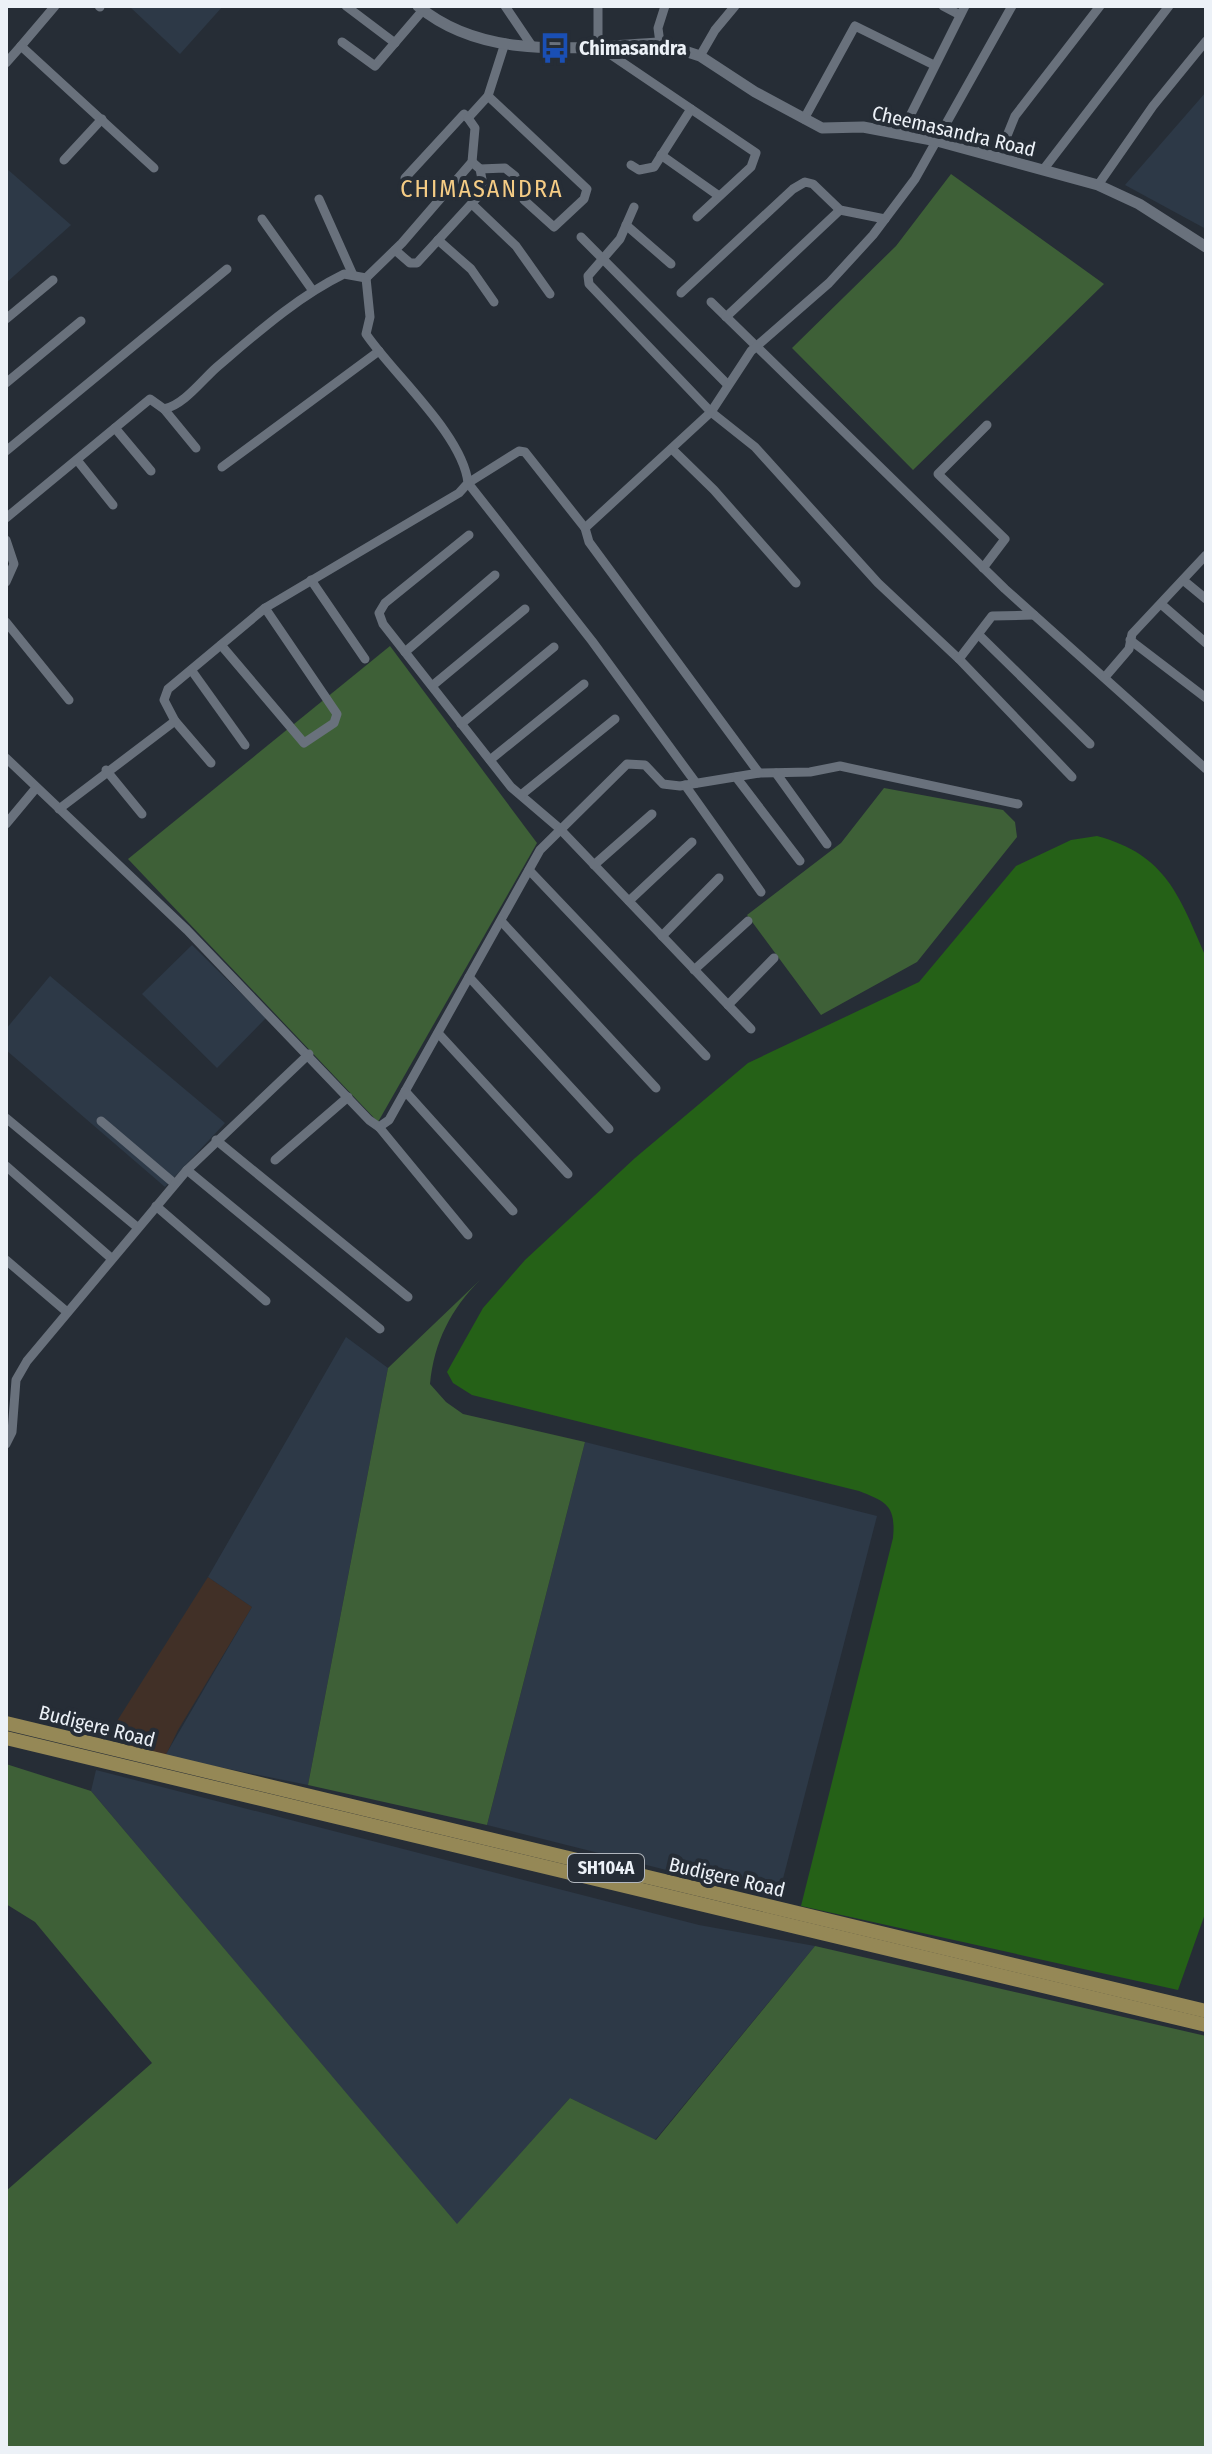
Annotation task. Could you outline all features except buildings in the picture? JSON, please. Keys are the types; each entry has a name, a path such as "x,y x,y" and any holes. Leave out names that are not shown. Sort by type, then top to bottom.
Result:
{"main road":[{"name":"Budigere Road","path":"6,1723 1206,2011"},
{"name":"Budigere Road","path":"6,1738 1206,2025"}],"street":[{"path":"6,63 55,6"},
{"path":"346,6 395,43"},
{"path":"505,6 532,46"},
{"path":"598,6 598,46 756,153 751,167 697,217"},
{"path":"660,43 658,28 665,6"},
{"path":"700,56 735,6"},
{"path":"901,134 963,11 943,6"},
{"path":"585,528 711,412 755,347 829,283 885,219 915,179 1012,6"},
{"path":"998,158 1015,116 1100,6"},
{"path":"1043,170 1169,6"},
{"path":"342,42 375,66 420,8"},
{"name":"Cheemasandra Road","path":"420,8 461,33 505,43 532,46 660,43 700,56 822,128 863,127 937,141 1098,185 1139,204 1206,247"},
{"path":"804,119 855,26 934,65"},
{"path":"1098,185 1153,106 1206,41"},
{"path":"468,118 488,96 505,43"},
{"path":"21,46 154,168"},
{"path":"488,96 587,189 584,199 554,227 524,200"},
{"path":"631,165 648,169 661,155 691,109"},
{"path":"395,250 414,264 484,190 476,166 475,128 464,114 405,178"},
{"path":"64,160 102,119"},
{"path":"661,155 719,196"},
{"path":"366,278 476,166 505,168 515,176"},
{"path":"681,293 793,189 805,182 813,184 840,210 885,219"},
{"path":"319,199 353,275"},
{"path":"472,204 516,246 550,294"},
{"path":"634,207 620,239 588,276 589,284 711,412 755,447 878,583 959,659 1072,777"},
{"path":"726,317 840,210"},
{"path":"262,219 313,291"},
{"path":"626,225 671,264"},
{"path":"581,237 728,385"},
{"path":"438,240 471,269 494,302"},
{"path":"6,451 227,269"},
{"path":"164,409 174,407 214,369 313,291 344,274 366,278"},
{"path":"366,278 370,317 366,334 431,413 467,471 468,483 592,641 761,892"},
{"path":"6,319 53,280"},
{"path":"711,302 983,568 1206,769"},
{"path":"6,383 81,321"},
{"path":"222,467 379,351"},
{"path":"6,518 150,399 164,409 196,448"},
{"path":"983,568 1005,539 938,474 987,425"},
{"path":"115,428 151,471"},
{"path":"672,449 714,490 796,583"},
{"path":"211,763 175,721 164,695 265,608 459,493 468,483 519,451 525,452 585,528 589,542 759,773"},
{"path":"77,460 113,505"},
{"path":"469,535 385,603 379,613 383,624 521,795 559,828 751,1029"},
{"path":"6,540 14,564 6,582"},
{"path":"1105,677 1129,649 1130,640 1206,555"},
{"path":"405,652 495,575"},
{"path":"311,580 365,659"},
{"path":"1183,580 1206,599"},
{"path":"1161,604 1206,643"},
{"path":"221,645 304,743 334,723 337,714 265,608"},
{"path":"432,686 525,609"},
{"path":"959,659 980,636 992,616 1034,615"},
{"path":"6,622 69,700"},
{"path":"980,636 1090,744"},
{"path":"1130,640 1206,698"},
{"path":"461,724 554,647"},
{"path":"192,671 245,745"},
{"path":"490,760 584,684"},
{"path":"521,795 615,719"},
{"path":"59,809 106,770 175,721"},
{"path":"6,758 187,930 309,1054 379,1127 468,1235"},
{"path":"379,1127 389,1120 529,870 559,828 627,764 645,765 663,784 691,784 759,773 858,767 1018,804"},
{"path":"106,770 142,814"},
{"path":"776,773 827,844"},
{"path":"736,777 800,861"},
{"path":"6,824 36,788"},
{"path":"594,865 652,814"},
{"path":"629,901 692,842"},
{"path":"529,870 706,1056"},
{"path":"662,936 719,878"},
{"path":"501,921 656,1088"},
{"path":"694,970 748,921"},
{"path":"728,1005 774,958"},
{"path":"469,977 609,1129"},
{"path":"438,1033 568,1174"},
{"path":"6,1444 12,1432 16,1380 67,1312 187,1170 309,1054"},
{"path":"405,1091 513,1211"},
{"path":"275,1160 348,1097"},
{"path":"6,1118 137,1227"},
{"path":"101,1121 175,1184"},
{"path":"216,1140 408,1297"},
{"path":"6,1166 111,1258"},
{"path":"187,1170 380,1329"},
{"path":"156,1206 266,1301"},
{"path":"6,1260 67,1312"}],"shaded area":[{"path":"129,6 223,6 180,54"},
{"path":"1206,92 1206,229 1125,185"},
{"path":"6,168 71,225 6,283"},
{"path":"192,945 266,1018 217,1068 142,994"},
{"path":"50,976 225,1123 165,1187 6,1050 6,1029"},
{"path":"346,1337 388,1368 308,1785 165,1756 252,1607 208,1577"},
{"path":"585,1442 877,1516 778,1898 487,1825"},
{"path":"208,1577 252,1607 178,1730 164,1759 107,1737"},
{"path":"96,1770 699,1925 815,1946 655,2140 570,2098 457,2225 91,1791"}],"green space":[{"path":"951,174 1104,284 913,470 792,348 896,246"},
{"path":"390,646 537,843 378,1122 128,859"},
{"path":"884,788 1003,810 1015,822 1017,837 917,962 821,1015 747,915 841,843"},
{"path":"1097,836 1140,854 1168,881 1206,957 1206,1911 1178,1990 801,1906 893,1538 893,1519 883,1502 859,1491 472,1395 453,1383 447,1372 483,1308 525,1260 635,1158 748,1063 919,982 1016,866 1071,840"},
{"path":"480,1280 446,1327 435,1354 430,1384 446,1402 463,1414 585,1442 487,1825 308,1785 388,1368"},
{"path":"6,1764 91,1791 457,2224 570,2098 656,2140 815,1946 1206,2036 1206,2448 6,2448 6,2191 152,2063 35,1922 6,1904"}],"place":[{"name":"Chimasandra","path":"555,48"}],"district":[{"name":"CHIMASANDRA","path":"482,189"}]}
